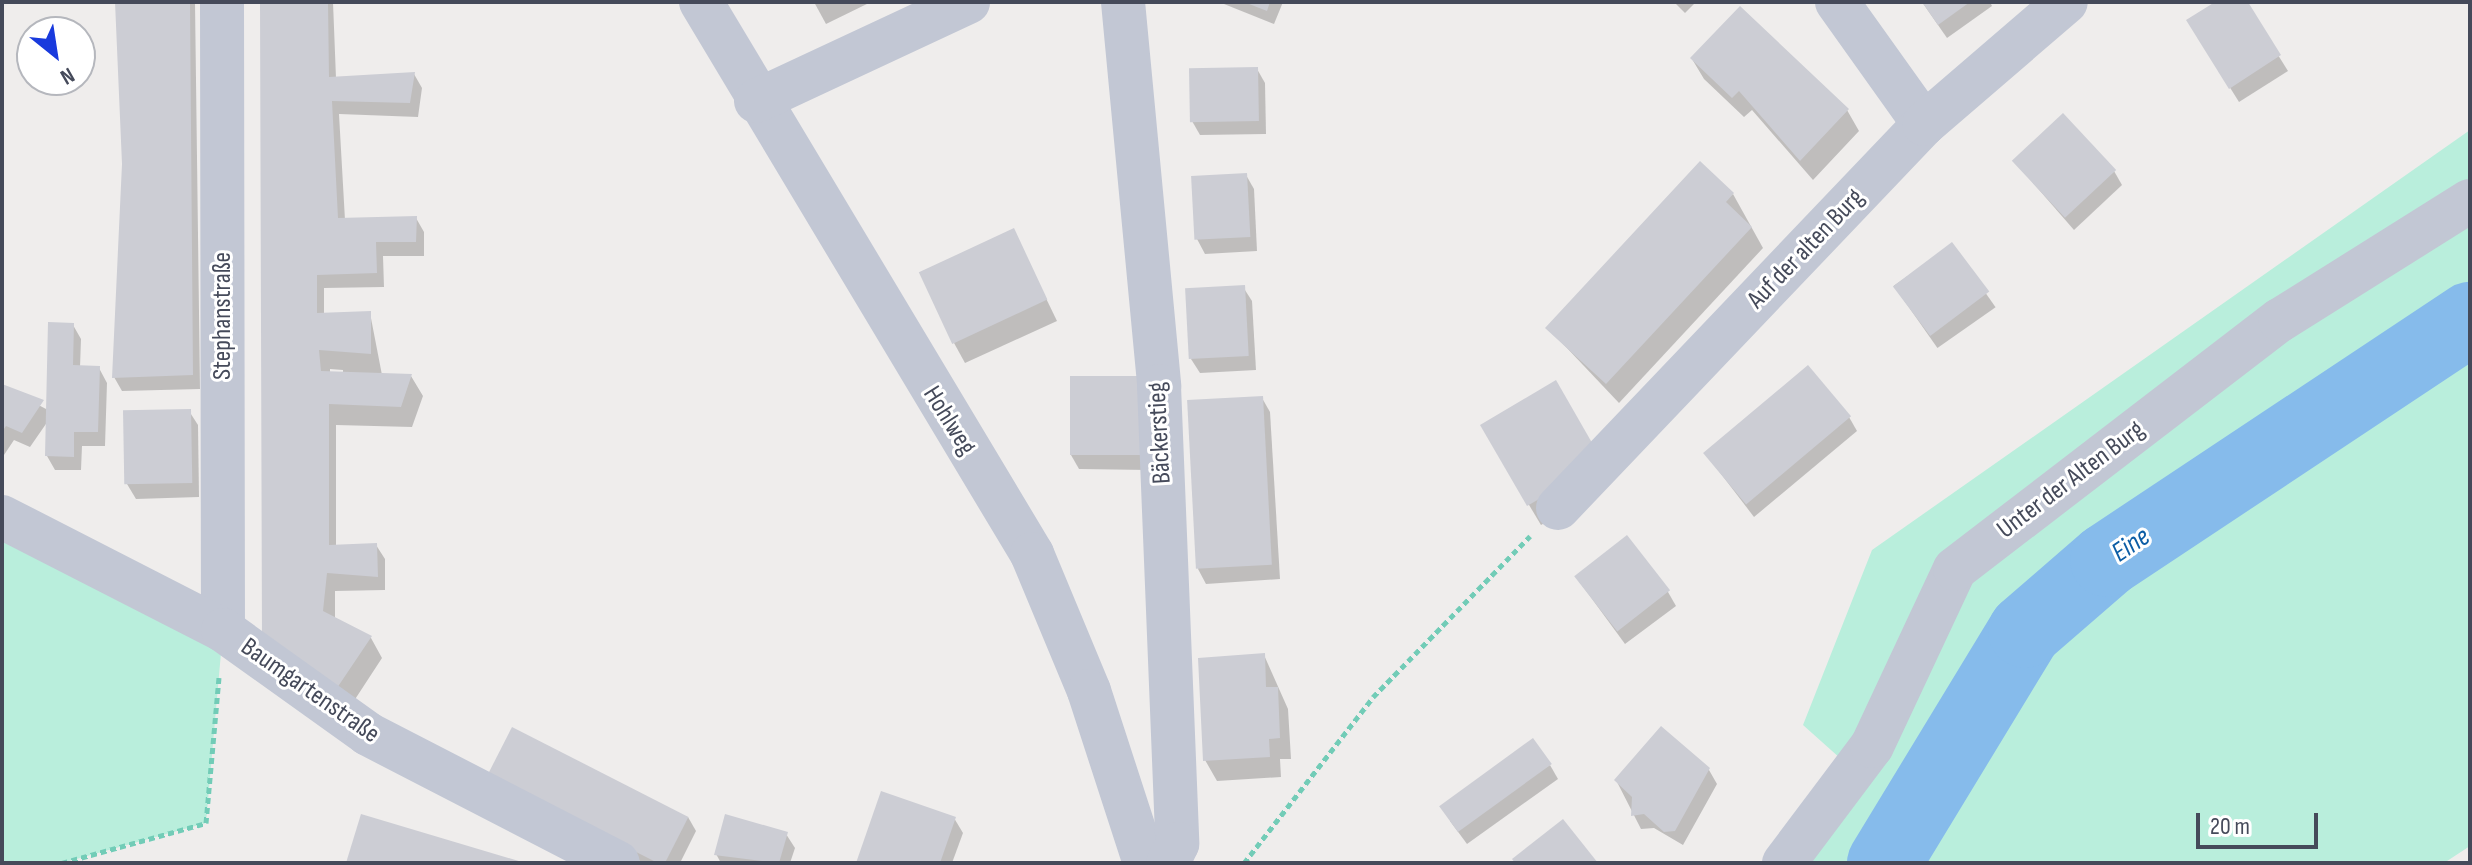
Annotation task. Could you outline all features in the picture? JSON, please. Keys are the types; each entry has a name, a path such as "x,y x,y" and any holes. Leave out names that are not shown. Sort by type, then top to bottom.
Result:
{"street":[{"name":"Stephanstraße","path":"222,2 223,630"},
{"name":"Hohlweg","path":"701,2 756,101 1032,554 1079,664 1145,863"},
{"path":"756,101 968,2"},
{"name":"Bäckerstieg","path":"1123,2 1159,386 1177,844 1168,863"},
{"path":"1837,2 1924,124"},
{"name":"Auf der alten Burg","path":"1558,508 1924,124 2066,2"},
{"name":"Unter der Alten Burg","path":"1784,863 1872,746 1955,569 2280,320 2470,201"},
{"name":"Baumgartenstraße","path":"2,517 223,630 368,734 618,863"}],"path":[{"path":"1244,863 1373,697 1558,508"},
{"path":"62,863 206,823 223,630"}],"green space":[{"path":"2470,130 2470,846 2444,863 1807,863 1869,784 1803,725 1872,550"},
{"path":"2,517 223,630 206,823 62,863 2,863"}],"building":[{"path":"115,2 190,2 193,375 112,378 122,164"},
{"path":"260,2 328,2 329,77 415,72 410,103 332,101 338,218 417,216 416,242 376,242 377,273 317,275 317,313 371,311 371,354 319,350 321,371 412,374 401,407 329,404 329,545 377,543 378,577 327,573 323,611 372,636 337,688 262,644"},
{"path":"1244,2 1270,2 1267,11"},
{"path":"1922,2 1970,2 1938,25"},
{"path":"2215,2 2248,2 2281,55 2229,89 2186,20"},
{"path":"1740,6 1849,109 1800,161 1739,91 1732,98 1690,58"},
{"path":"1258,67 1259,121 1190,122 1189,68"},
{"path":"2063,113 2116,170 2065,218 2012,161"},
{"path":"1700,161 1734,193 1726,202 1752,227 1606,384 1545,328"},
{"path":"1247,173 1250,237 1194,240 1191,176"},
{"path":"1014,228 1047,300 952,344 919,272"},
{"path":"1952,242 1989,292 1930,336 1893,287"},
{"path":"1245,285 1249,356 1189,359 1185,288"},
{"path":"48,322 74,323 73,365 100,366 98,432 74,432 74,457 45,456"},
{"path":"1808,365 1851,416 1746,504 1703,453"},
{"path":"1070,376 1141,376 1141,455 1070,455"},
{"path":"1556,380 1595,448 1593,468 1527,506 1480,425"},
{"path":"2,384 44,400 22,433 6,426 2,432"},
{"path":"1263,396 1272,565 1196,569 1187,400"},
{"path":"191,409 192,483 124,484 123,410"},
{"path":"1627,535 1670,590 1617,631 1574,576"},
{"path":"1265,653 1266,687 1278,687 1280,738 1269,739 1270,757 1203,761 1198,658"},
{"path":"1661,726 1710,768 1675,831 1664,832 1644,814 1631,816 1632,797 1614,780"},
{"path":"512,727 688,817 665,863 658,863 487,776"},
{"path":"1533,738 1552,764 1458,832 1439,806"},
{"path":"881,791 956,817 940,863 856,863"},
{"path":"361,814 522,862 346,863"},
{"path":"725,814 788,832 779,863 714,855"},
{"path":"1563,819 1598,863 1515,863 1512,859"}],"waterway":[{"name":"Eine","path":"1884,863 2025,631 2107,560 2470,319"}]}
